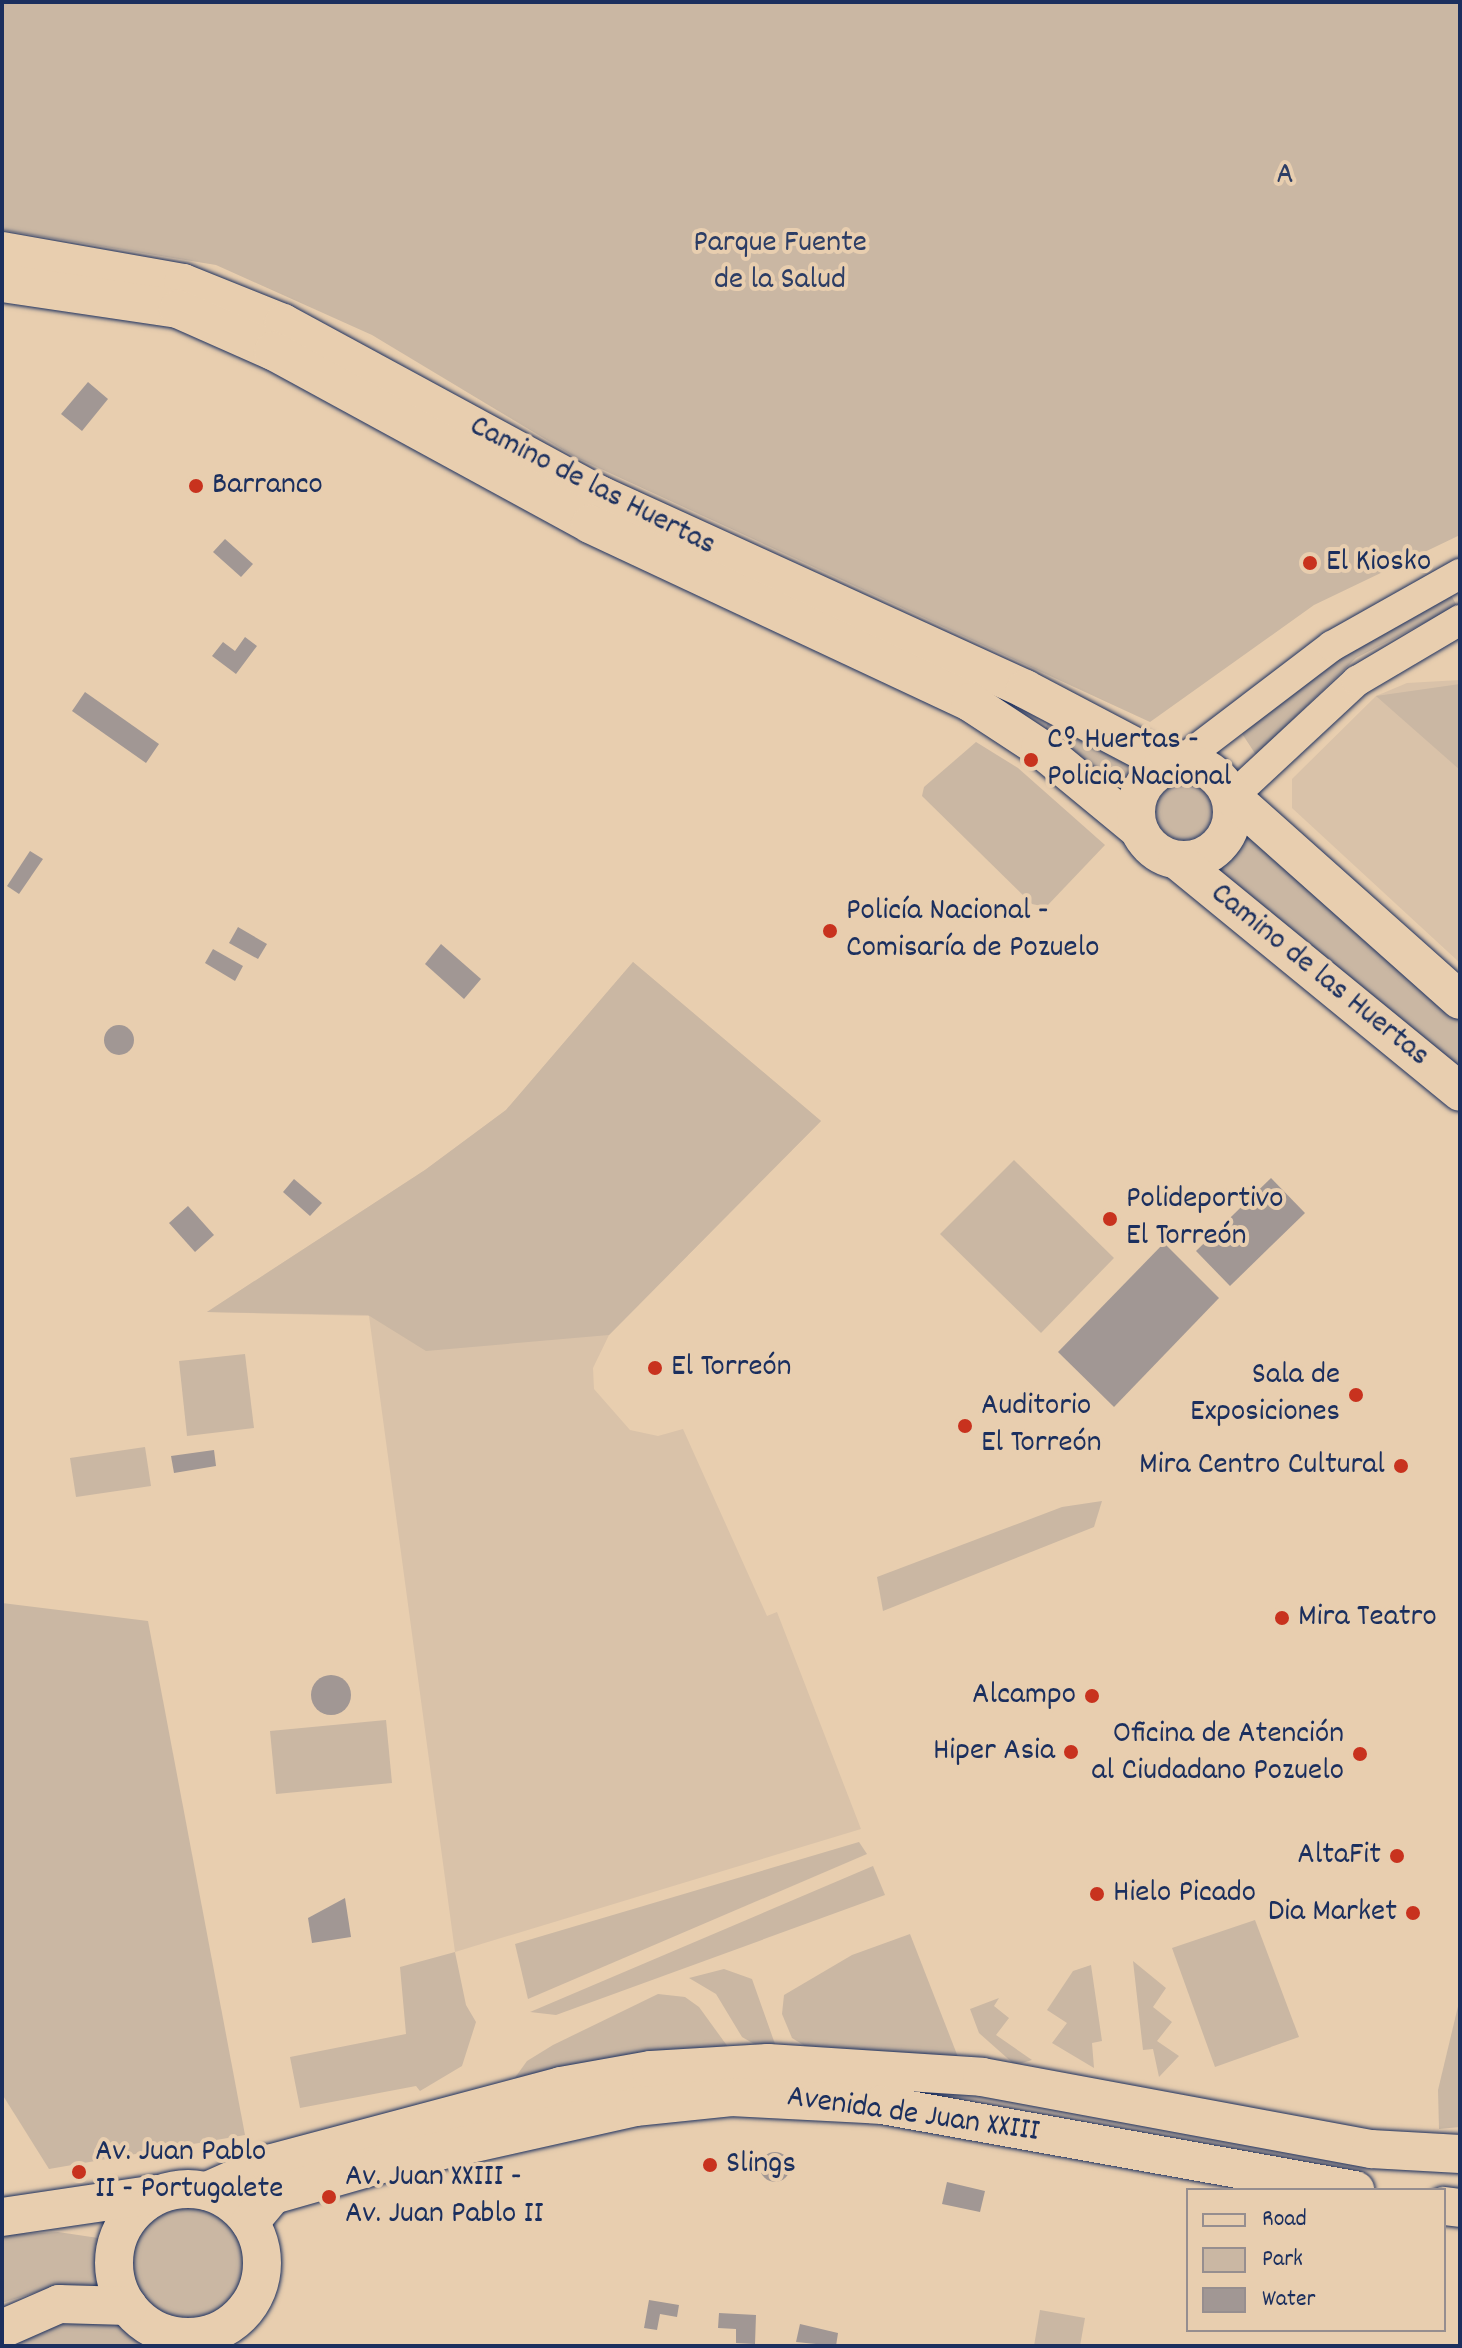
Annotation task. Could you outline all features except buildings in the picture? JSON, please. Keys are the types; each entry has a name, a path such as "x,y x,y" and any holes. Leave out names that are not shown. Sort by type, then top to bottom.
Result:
{"main road":[{"name":"Camino de las Huertas","path":"2,251 183,283 283,323 602,496 1025,689 1174,764"},
{"name":"Camino de las Huertas","path":"2,283 178,309 273,351 590,524 970,702 1051,757 1138,829"},
{"path":"1232,797 1228,831 1220,844 1193,860 1177,860 1149,847 1138,829 1140,790 1174,764 1205,768 1232,797 1460,1000"},
{"name":"Camino de las Huertas","path":"1177,860 1460,1092"},
{"name":"Avenida de Juan XXIII","path":"207,2191 252,2169 442,2114 651,2070 827,2065 982,2077 1371,2149 1460,2154"},
{"name":"Avenida de Juan XXIII","path":"250,2222 273,2195 367,2167 635,2107 731,2097 882,2105 1344,2188"},
{"path":"2,2217 161,2194 207,2191 250,2222 260,2245 261,2277 249,2307 225,2327 181,2337 148,2325 128,2306 115,2269 118,2238 135,2212 161,2194"},
{"path":"2,2329 59,2304 128,2306"}],"street":[{"path":"1174,764 1332,646 1460,574"},
{"path":"1232,797 1357,681 1460,620"}],"shaded area":[{"path":"1460,680 1460,963 1292,808 1292,779 1376,696 1407,683"},
{"path":"633,962 821,1121 609,1335 593,1368 594,1389 630,1430 658,1436 683,1429 767,1616 777,1612 861,1829 455,1952 369,1316 207,1312 425,1170 506,1110"}],"green space":[{"name":"Parque Fuente de la Salud","path":"2,2 1460,2 1460,535 1314,605 1150,722 575,457 372,335 216,265 2,230"},
{"path":"1450,593 1457,606 1356,658 1256,755 1239,729 1340,655"},
{"path":"1460,684 1460,770 1376,696"},
{"path":"1048,722 1144,770 1122,794 1043,735"},
{"path":"976,742 1018,768 1105,845 1046,907 1032,904 922,796 924,787"},
{"path":"1184,784 1204,792 1212,812 1204,832 1184,840 1164,832 1156,812 1164,792"},
{"path":"1240,827 1327,896 1460,1020 1460,1074 1211,866"},
{"path":"633,962 821,1121 609,1335 426,1351 368,1315 207,1312 425,1170 506,1110"},
{"path":"1014,1160 1114,1258 1041,1333 940,1234"},
{"path":"245,1354 254,1428 187,1436 179,1361"},
{"path":"145,1447 151,1486 76,1497 70,1458"},
{"path":"1102,1501 1094,1527 883,1611 877,1577 1062,1507"},
{"path":"2,1603 148,1621 245,2135 49,2169 2,2094"},
{"path":"386,1720 392,1783 276,1794 270,1731"},
{"path":"859,1842 867,1854 528,1999 515,1944"},
{"path":"873,1866 885,1895 556,2015 530,2012"},
{"path":"1255,1920 1299,2037 1215,2067 1172,1948"},
{"path":"910,1934 958,2057 805,2046 792,2038 782,2014 784,1995 852,1955"},
{"path":"455,1952 466,2005 476,2022 462,2066 420,2091 416,2086 300,2108 290,2057 406,2034 400,1967"},
{"path":"1133,1961 1166,1988 1153,2007 1172,2022 1157,2041 1179,2056 1159,2077 1153,2049 1143,2050"},
{"path":"1091,1965 1102,2041 1092,2043 1094,2068 1052,2043 1067,2023 1047,2010 1073,1971"},
{"path":"724,1969 752,1979 775,2044 756,2045 742,2037 716,1994 689,1978"},
{"path":"658,1994 685,1997 699,2007 728,2047 509,2086 527,2061 553,2045"},
{"path":"999,1998 994,2006 1009,2018 996,2035 1032,2060 1015,2065 979,2033 970,2009"},
{"path":"1460,1998 1460,2127 1439,2129 1438,2090"},
{"path":"189,2198 214,2203 235,2217 249,2238 254,2263 249,2288 235,2309 214,2323 189,2328 164,2323 143,2309 129,2288 124,2263 129,2238 143,2217 164,2203"},
{"path":"58,2232 105,2239 105,2289 43,2290 2,2303 2,2235"},
{"path":"1040,2310 1085,2318 1080,2346 1034,2346"},
{"path":"63,2317 124,2318 153,2338 140,2346 12,2346 9,2339"}],"water":[{"path":"88,382 108,399 82,431 61,414"},
{"path":"225,539 253,564 241,577 213,552"},
{"path":"245,637 257,646 236,674 212,656 223,642 235,651"},
{"path":"85,692 159,744 146,763 72,711"},
{"path":"30,851 43,859 19,894 7,886"},
{"path":"238,927 267,944 258,959 229,943"},
{"path":"441,944 481,979 464,999 425,964"},
{"path":"213,949 243,966 235,981 205,963"},
{"path":"119,1025 129,1030 134,1040 129,1050 119,1055 109,1050 104,1040 109,1030"},
{"path":"1271,1178 1305,1213 1230,1286 1196,1251"},
{"path":"294,1179 322,1203 310,1216 283,1192"},
{"path":"188,1206 214,1235 195,1252 169,1223"},
{"path":"1164,1243 1219,1298 1114,1407 1058,1352"},
{"path":"214,1450 216,1466 174,1473 171,1456"},
{"path":"331,1675 345,1681 351,1695 345,1709 331,1715 317,1709 311,1695 317,1681"},
{"path":"345,1898 351,1937 312,1943 308,1918"},
{"path":"775,2152 786,2156 790,2167 786,2178 775,2182 764,2178 760,2167 764,2156"},
{"path":"947,2182 985,2191 980,2212 942,2204"},
{"path":"649,2300 679,2305 677,2317 660,2314 657,2330 644,2328"},
{"path":"719,2313 756,2315 755,2344 736,2343 736,2329 718,2328"},
{"path":"800,2324 838,2333 836,2346 796,2342"}],"place":[{"name":"Barranco","path":"196,486"},
{"name":"El Kiosko","path":"1310,563"},
{"name":"Cº Huertas - Policia Nacional","path":"1031,760"},
{"name":"Policía Nacional - Comisaría de Pozuelo","path":"830,931"},
{"name":"Polideportivo El Torreón","path":"1110,1219"},
{"name":"El Torreón","path":"655,1368"},
{"name":"Sala de Exposiciones","path":"1356,1395"},
{"name":"Auditorio El Torreón","path":"965,1426"},
{"name":"Mira Centro Cultural","path":"1401,1466"},
{"name":"Mira Teatro","path":"1282,1618"},
{"name":"Alcampo","path":"1092,1696"},
{"name":"Hiper Asia","path":"1071,1752"},
{"name":"Oficina de Atención al Ciudadano Pozuelo","path":"1360,1754"},
{"name":"AltaFit","path":"1397,1856"},
{"name":"Hielo Picado","path":"1097,1894"},
{"name":"Dia Market","path":"1413,1913"},
{"name":"Slings","path":"710,2165"},
{"name":"Av. Juan Pablo II - Portugalete","path":"79,2172"},
{"name":"Av. Juan XXIII - Av. Juan Pablo II","path":"329,2197"}],"park label":[{"name":"A","path":"1285,176"}]}
